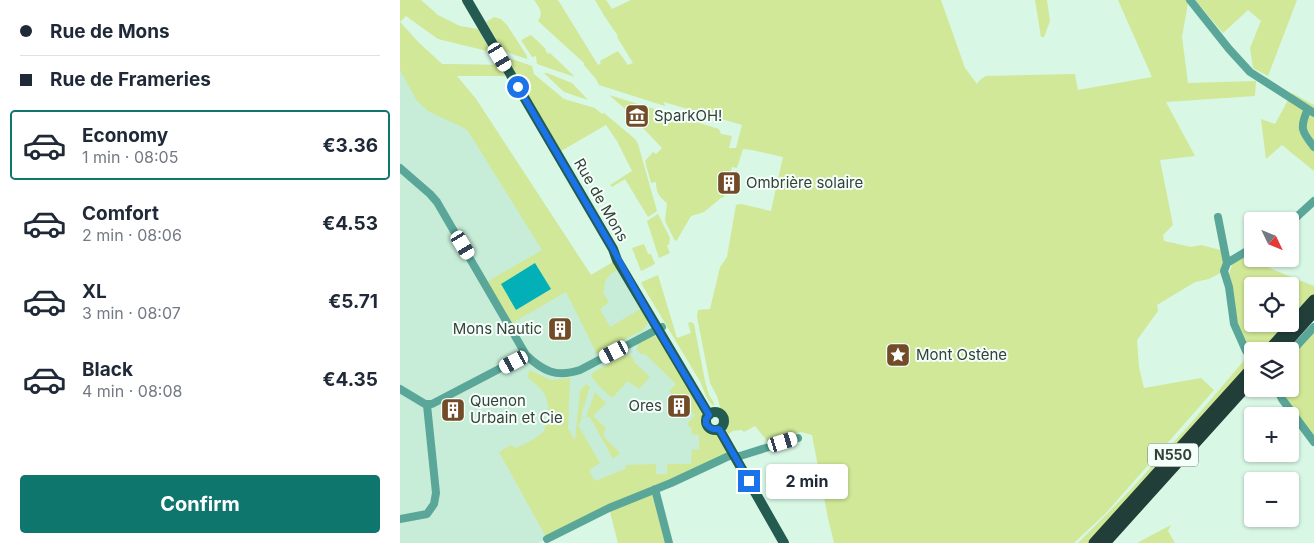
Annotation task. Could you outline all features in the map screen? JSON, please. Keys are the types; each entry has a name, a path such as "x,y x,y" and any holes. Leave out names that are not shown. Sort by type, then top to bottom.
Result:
{"highway":[{"path":"1277,342 1313,305"},
{"path":"1285,342 1313,305"},
{"name":"N550","path":"1094,543 1244,377"},
{"name":"N550","path":"1105,543 1244,389"}],"main road":[{"name":"Rue de Mons","path":"467,0 618,260 711,413 720,414 724,419 723,425 719,429 735,456"},
{"path":"735,456 784,543"}],"street":[{"path":"1190,0 1229,50 1250,72 1311,111 1302,125 1304,133 1314,147"},
{"path":"400,168 437,202 526,355 533,361 559,374 570,373 580,370 660,329"},
{"path":"1299,215 1314,201"},
{"path":"1218,217 1234,324 1244,346"},
{"path":"1226,267 1244,254"},
{"path":"1299,343 1314,327"},
{"path":"400,389 427,405 437,402 526,355"},
{"path":"1281,397 1314,442"},
{"path":"400,519 427,514 434,504 436,493 427,405"},
{"path":"547,539 609,508 729,456 735,456 798,438"},
{"path":"655,489 669,543"}],"shaded area":[{"path":"400,22 442,64 499,65 505,76 457,76 476,99 591,275 615,261 704,414 704,427 727,452 538,543 400,543"}],"green space":[{"path":"400,0 421,0 438,15 460,26 478,29 491,52 438,39 406,16 400,22"},
{"path":"534,0 558,0 598,65 601,63 600,61 618,51 628,65 633,63 595,0 606,0 612,9 631,0 941,0 965,68 977,84 986,76 1075,74 1078,90 1152,77 1118,0 1190,0 1182,37 1188,83 1256,81 1255,96 1166,102 1195,156 1160,160 1173,225 1163,235 1164,241 1191,247 1201,245 1224,251 1224,271 1209,279 1195,282 1157,305 1158,311 1137,340 1139,367 1144,388 1201,378 1214,390 1106,513 1074,543 834,543 812,435 801,432 769,443 755,426 744,432 742,430 733,431 728,434 725,427 726,415 721,410 717,396 710,383 697,317 698,310 710,309 720,267 727,257 736,205 741,204 771,211 783,157 743,149 737,168 732,167 724,197 704,212 691,216 675,241 665,221 667,203 658,194 656,182 651,183 645,161 653,152 656,154 662,148 609,95 719,129 721,134 732,136 729,148 736,148 742,125 664,102 665,106 599,85 584,63 538,21 541,13"},
{"path":"1035,0 1047,0 1050,21 1044,37 1041,37"},
{"path":"1195,0 1297,0 1268,76 1253,68 1250,48 1261,21 1248,10 1223,33"},
{"path":"494,17 501,19 507,25 527,56 527,59 503,51 486,22"},
{"path":"400,22 442,64 499,65 505,76 457,76 476,99 591,275 615,261 620,268 610,275 605,282 603,292 608,303 600,309 610,327 642,308 648,318 643,330 597,354 566,292 509,325 485,283 542,250 468,131 428,111 417,101 400,70"},
{"path":"531,35 546,49 548,54 550,53 575,77 537,64 536,56 532,57 521,40"},
{"path":"506,57 532,66 534,74 564,99 595,108 602,114 604,113 635,139 657,211 648,217 625,179 612,187 610,185 632,171 617,141 606,125 561,151"},
{"path":"544,73 572,83 588,100 564,92"},
{"path":"1292,93 1314,105 1314,171 1282,145 1266,159 1261,119 1275,124"},
{"path":"658,214 670,238 667,246 670,253 659,258 647,221"},
{"path":"644,244 655,264 641,271 632,248"},
{"path":"1244,257 1244,268 1270,268 1292,277 1244,277 1244,332 1285,332 1276,342 1244,342 1244,344 1240,339 1229,274 1233,263"},
{"path":"658,275 677,338 691,333 688,323 694,324 705,381 714,406 708,399 701,383 641,283"},
{"path":"1299,280 1314,286 1314,300 1299,317"},
{"path":"1314,332 1314,439 1304,427 1305,424 1299,416 1299,407 1292,407 1285,397 1299,397 1299,348"},
{"path":"652,336 660,338 704,414 705,426 717,435 728,453 546,537 499,452 511,445 516,448 538,437 544,430 548,413 546,396 528,378 529,370 551,380 570,378 568,428 575,440 580,391 586,384 590,387 581,421 578,425 600,463 589,470 595,481 625,469 626,465 656,464 656,474 667,474 667,464 691,464 692,449 699,450 699,435 691,434 692,429 687,424 695,415 669,391 676,384 644,353 642,355 637,350 638,344"},
{"path":"627,354 634,358 634,362 650,377 639,389 628,381 612,398 591,376 594,372"},
{"path":"1244,361 1244,377 1094,543 1078,543 1133,487"},
{"path":"595,392 606,403 593,416 606,428 604,437 620,453 613,459 590,417 586,417"},
{"path":"655,489 668,543 618,543 609,508"},
{"path":"1171,525 1168,531 1175,543 1137,543"}],"water":[{"path":"535,263 551,289 516,310 501,284"}],"place":[{"name":"SparkOH!","path":"637,116"},
{"name":"Ombrière solaire","path":"729,183"},
{"name":"Mons Nautic","path":"560,329"},
{"name":"Mont Ostène","path":"898,355"},
{"name":"Ores","path":"679,406"},
{"name":"Quenon Urbain et Cie","path":"453,410"}],"route":[{"path":"518,87 613,249 648,314 709,415 707,416 706,424 711,429 719,429 749,481"}]}
